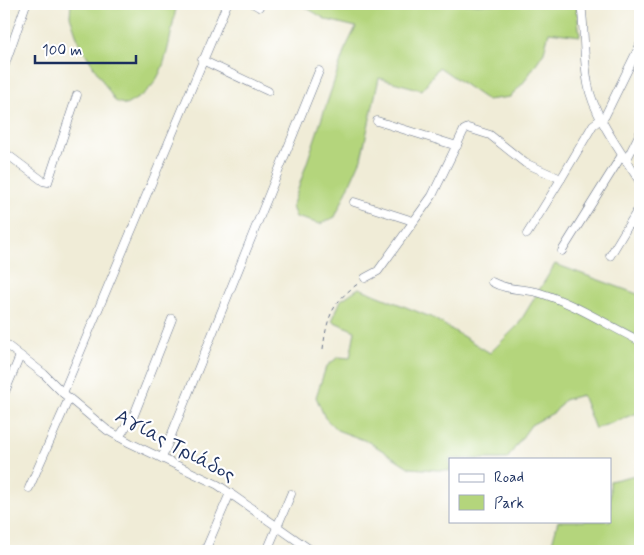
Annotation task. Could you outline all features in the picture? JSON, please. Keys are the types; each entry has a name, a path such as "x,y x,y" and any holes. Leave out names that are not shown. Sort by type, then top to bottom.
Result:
{"street":[{"path":"4,67 26,4"},
{"path":"29,488 202,60 227,4"},
{"path":"581,4 588,84 592,101 624,158 640,182"},
{"path":"527,234 593,125 602,119 636,62 640,45"},
{"path":"202,60 268,91"},
{"path":"162,458 319,71"},
{"path":"4,152 43,181 48,182 77,95"},
{"path":"377,121 457,146"},
{"path":"365,278 378,271 432,196 464,130 468,128 490,135 525,163 561,179"},
{"path":"562,251 640,133"},
{"path":"354,202 413,221"},
{"path":"610,256 640,206"},
{"path":"492,282 503,288 540,293 577,307 621,333 640,341"},
{"path":"119,437 134,415 172,319"},
{"name":"Αγίας Τριάδος","path":"4,343 44,374 66,396 119,437 200,475 230,493 312,551"},
{"path":"4,394 20,356"},
{"path":"205,551 230,493"},
{"path":"267,551 291,494"}],"path":[{"path":"322,349 325,328 337,300 365,278"}],"green space":[{"path":"71,4 177,4 164,63 156,80 147,91 126,105 115,101 79,43 70,16"},
{"path":"300,4 576,4 580,36 549,32 544,52 524,82 510,97 487,100 439,67 422,90 379,78 361,159 335,217 320,224 296,217 292,207 345,49 356,27 327,20"},
{"path":"555,264 640,295 640,412 595,429 582,395 564,400 555,412 531,425 508,458 449,458 449,471 410,468 369,442 337,430 325,418 316,397 326,367 338,357 350,358 355,331 332,321 341,300 359,288 433,318 490,353 518,325"},
{"path":"640,474 640,551 550,551 558,522 612,522 612,481"}]}
